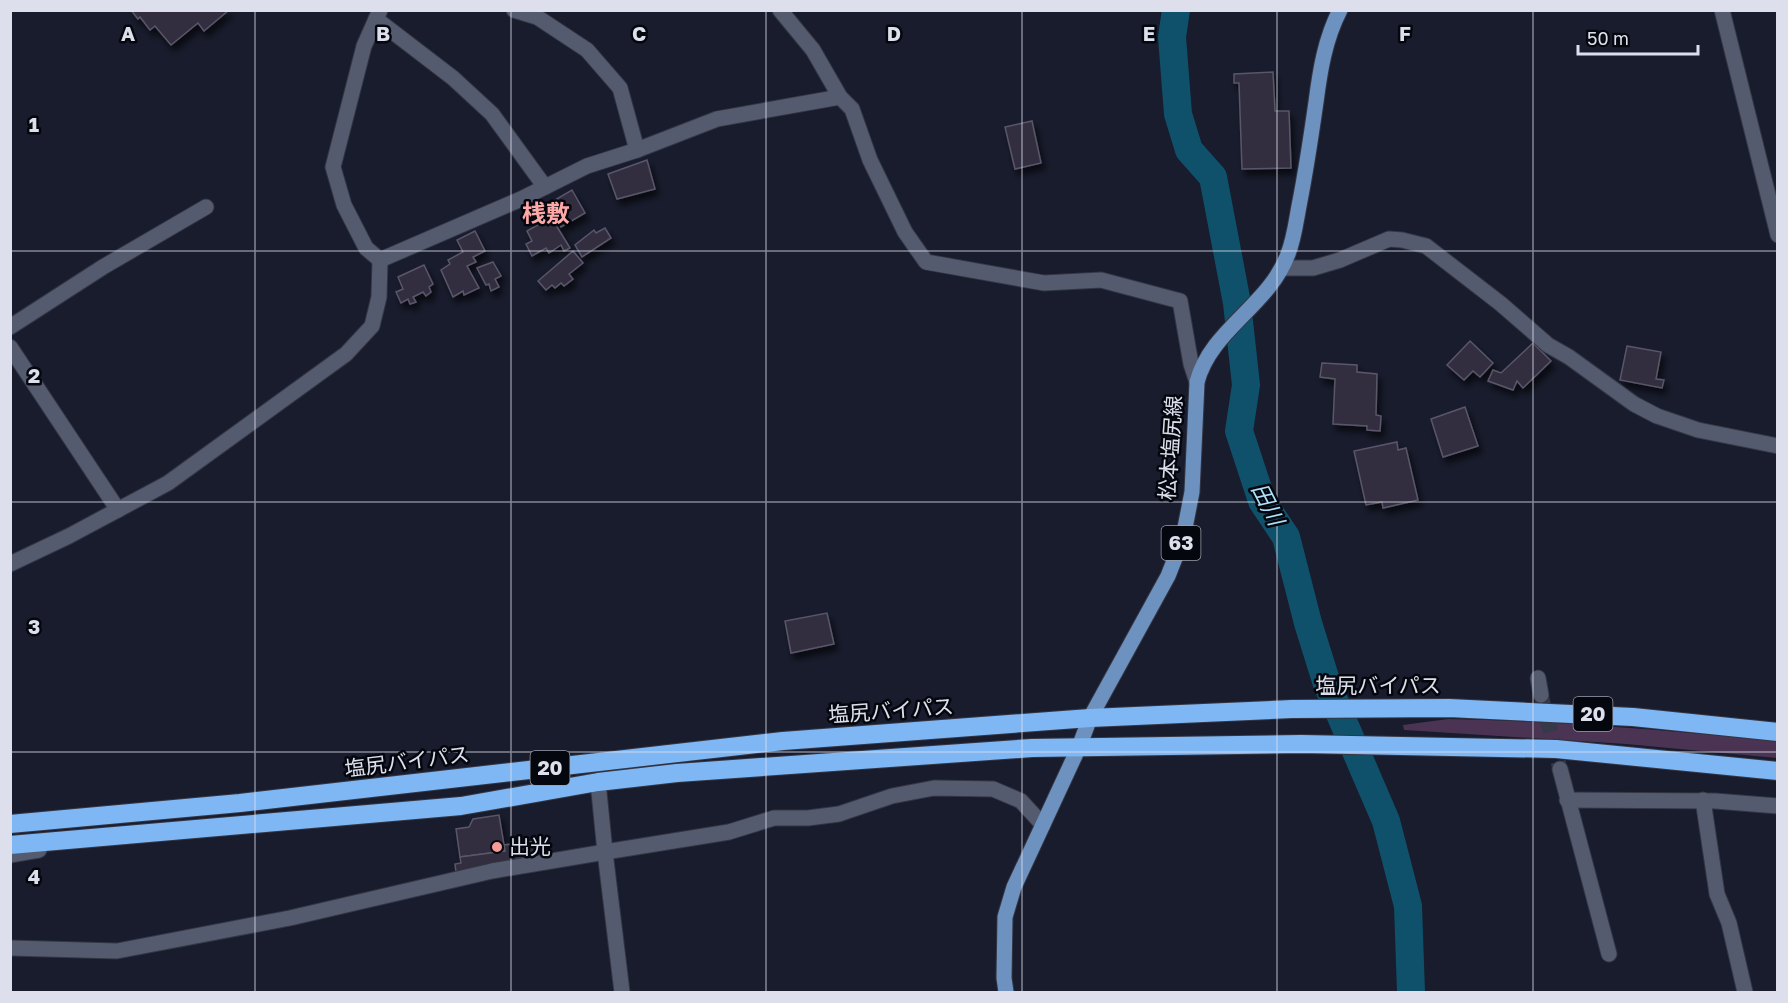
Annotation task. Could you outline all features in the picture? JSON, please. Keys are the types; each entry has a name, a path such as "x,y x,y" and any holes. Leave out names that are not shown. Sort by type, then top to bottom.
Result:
{"highway":[{"name":"塩尻バイパス","path":"10,824 240,804 783,741 1090,718 1292,708 1449,708 1643,718 1778,732"},
{"name":"20","path":"10,845 462,806 598,782 677,773 1032,748 1301,744 1556,749 1778,771"}],"main road":[{"name":"松本塩尻線","path":"1006,993 1004,978 1005,917 1025,861 1079,747 1090,718 1163,587 1176,560 1183,538 1192,492 1197,382 1201,366 1219,340 1263,296 1283,268 1293,239 1321,67 1330,31 1340,10"}],"street":[{"path":"514,10 537,17 587,50 620,88 637,150"},
{"path":"780,10 813,50 840,97 852,110 870,160 905,232 926,262 1044,283 1101,280 1180,301 1191,364 1197,382"},
{"path":"1722,10 1778,236"},
{"path":"380,260 366,248 344,205 333,167 364,46 378,15 492,114 545,187"},
{"path":"380,260 418,245 587,166 637,150 717,119 840,97"},
{"path":"10,327 103,267 206,207"},
{"path":"1283,268 1312,268 1341,260 1389,239 1426,246 1501,304 1548,345 1569,357 1634,404 1657,416 1698,430 1778,446"},
{"path":"10,564 168,483 346,354 372,326 379,297 380,260"},
{"path":"10,347 118,510"},
{"path":"1538,678 1541,695"},
{"path":"1560,770 1609,954"},
{"path":"598,782 622,993"},
{"path":"10,948 117,951 290,918 492,871 729,832 774,818 807,818 839,814 892,796 934,788 993,789 1022,801 1043,825"},
{"path":"1567,800 1703,800 1778,806"},
{"path":"1703,800 1718,894 1729,923 1745,993"},
{"path":"10,855 146,833"}],"shaded area":[{"path":"1448,719 1613,727 1777,741 1777,758 1626,744 1404,730 1403,725"}],"building":[{"path":"131,10 229,10 204,31 198,23 171,45 155,26 150,30"},
{"path":"1273,72 1275,111 1289,111 1291,168 1242,169 1239,83 1234,83 1234,74"},
{"path":"1032,121 1041,163 1015,169 1005,127"},
{"path":"647,160 655,189 617,199 608,174"},
{"path":"572,190 585,213 561,227 548,204"},
{"path":"551,217 570,248 564,251 561,245 549,253 546,248 532,256 526,244 532,241 527,231"},
{"path":"605,228 611,238 582,257 575,245 594,230 596,233"},
{"path":"475,231 485,251 473,257 476,262 467,266 479,288 464,295 463,291 453,297 441,270 450,264 448,260 463,252 457,240"},
{"path":"573,251 583,263 569,274 573,279 564,286 561,283 555,288 552,285 546,290 538,281"},
{"path":"493,262 501,276 495,279 499,287 491,291 489,284 486,285 477,268"},
{"path":"424,265 433,284 429,287 431,292 426,296 423,292 413,297 416,302 410,304 408,299 401,303 396,292 403,289 398,277"},
{"path":"1470,341 1493,363 1480,377 1473,371 1464,380 1447,365"},
{"path":"1533,343 1551,361 1523,388 1517,381 1513,390 1488,381 1493,370 1501,373"},
{"path":"1627,346 1661,352 1656,379 1664,380 1662,388 1620,380"},
{"path":"1322,363 1357,365 1357,372 1377,374 1376,415 1381,416 1380,431 1367,430 1367,426 1333,424 1335,379 1320,377"},
{"path":"1465,407 1478,446 1443,457 1431,419"},
{"path":"1397,442 1398,450 1406,448 1418,500 1383,508 1382,502 1366,505 1354,451"},
{"path":"827,613 834,644 791,653 785,621"},
{"path":"499,815 505,851 460,857 456,829 469,827 473,819"},
{"path":"536,841 538,861 456,872 455,864 461,863 460,857 505,851 504,845"}],"waterway":[{"name":"田川","path":"1176,10 1172,37 1178,114 1189,150 1213,177 1237,303 1246,385 1239,431 1262,501 1286,537 1308,623 1327,684 1386,821 1408,906 1411,992"}],"tunnel":[{"path":"1541,695 1560,769"}],"place":[{"name":"出光","path":"497,847"}],"district":[{"name":"桟敷","path":"546,214"}]}
